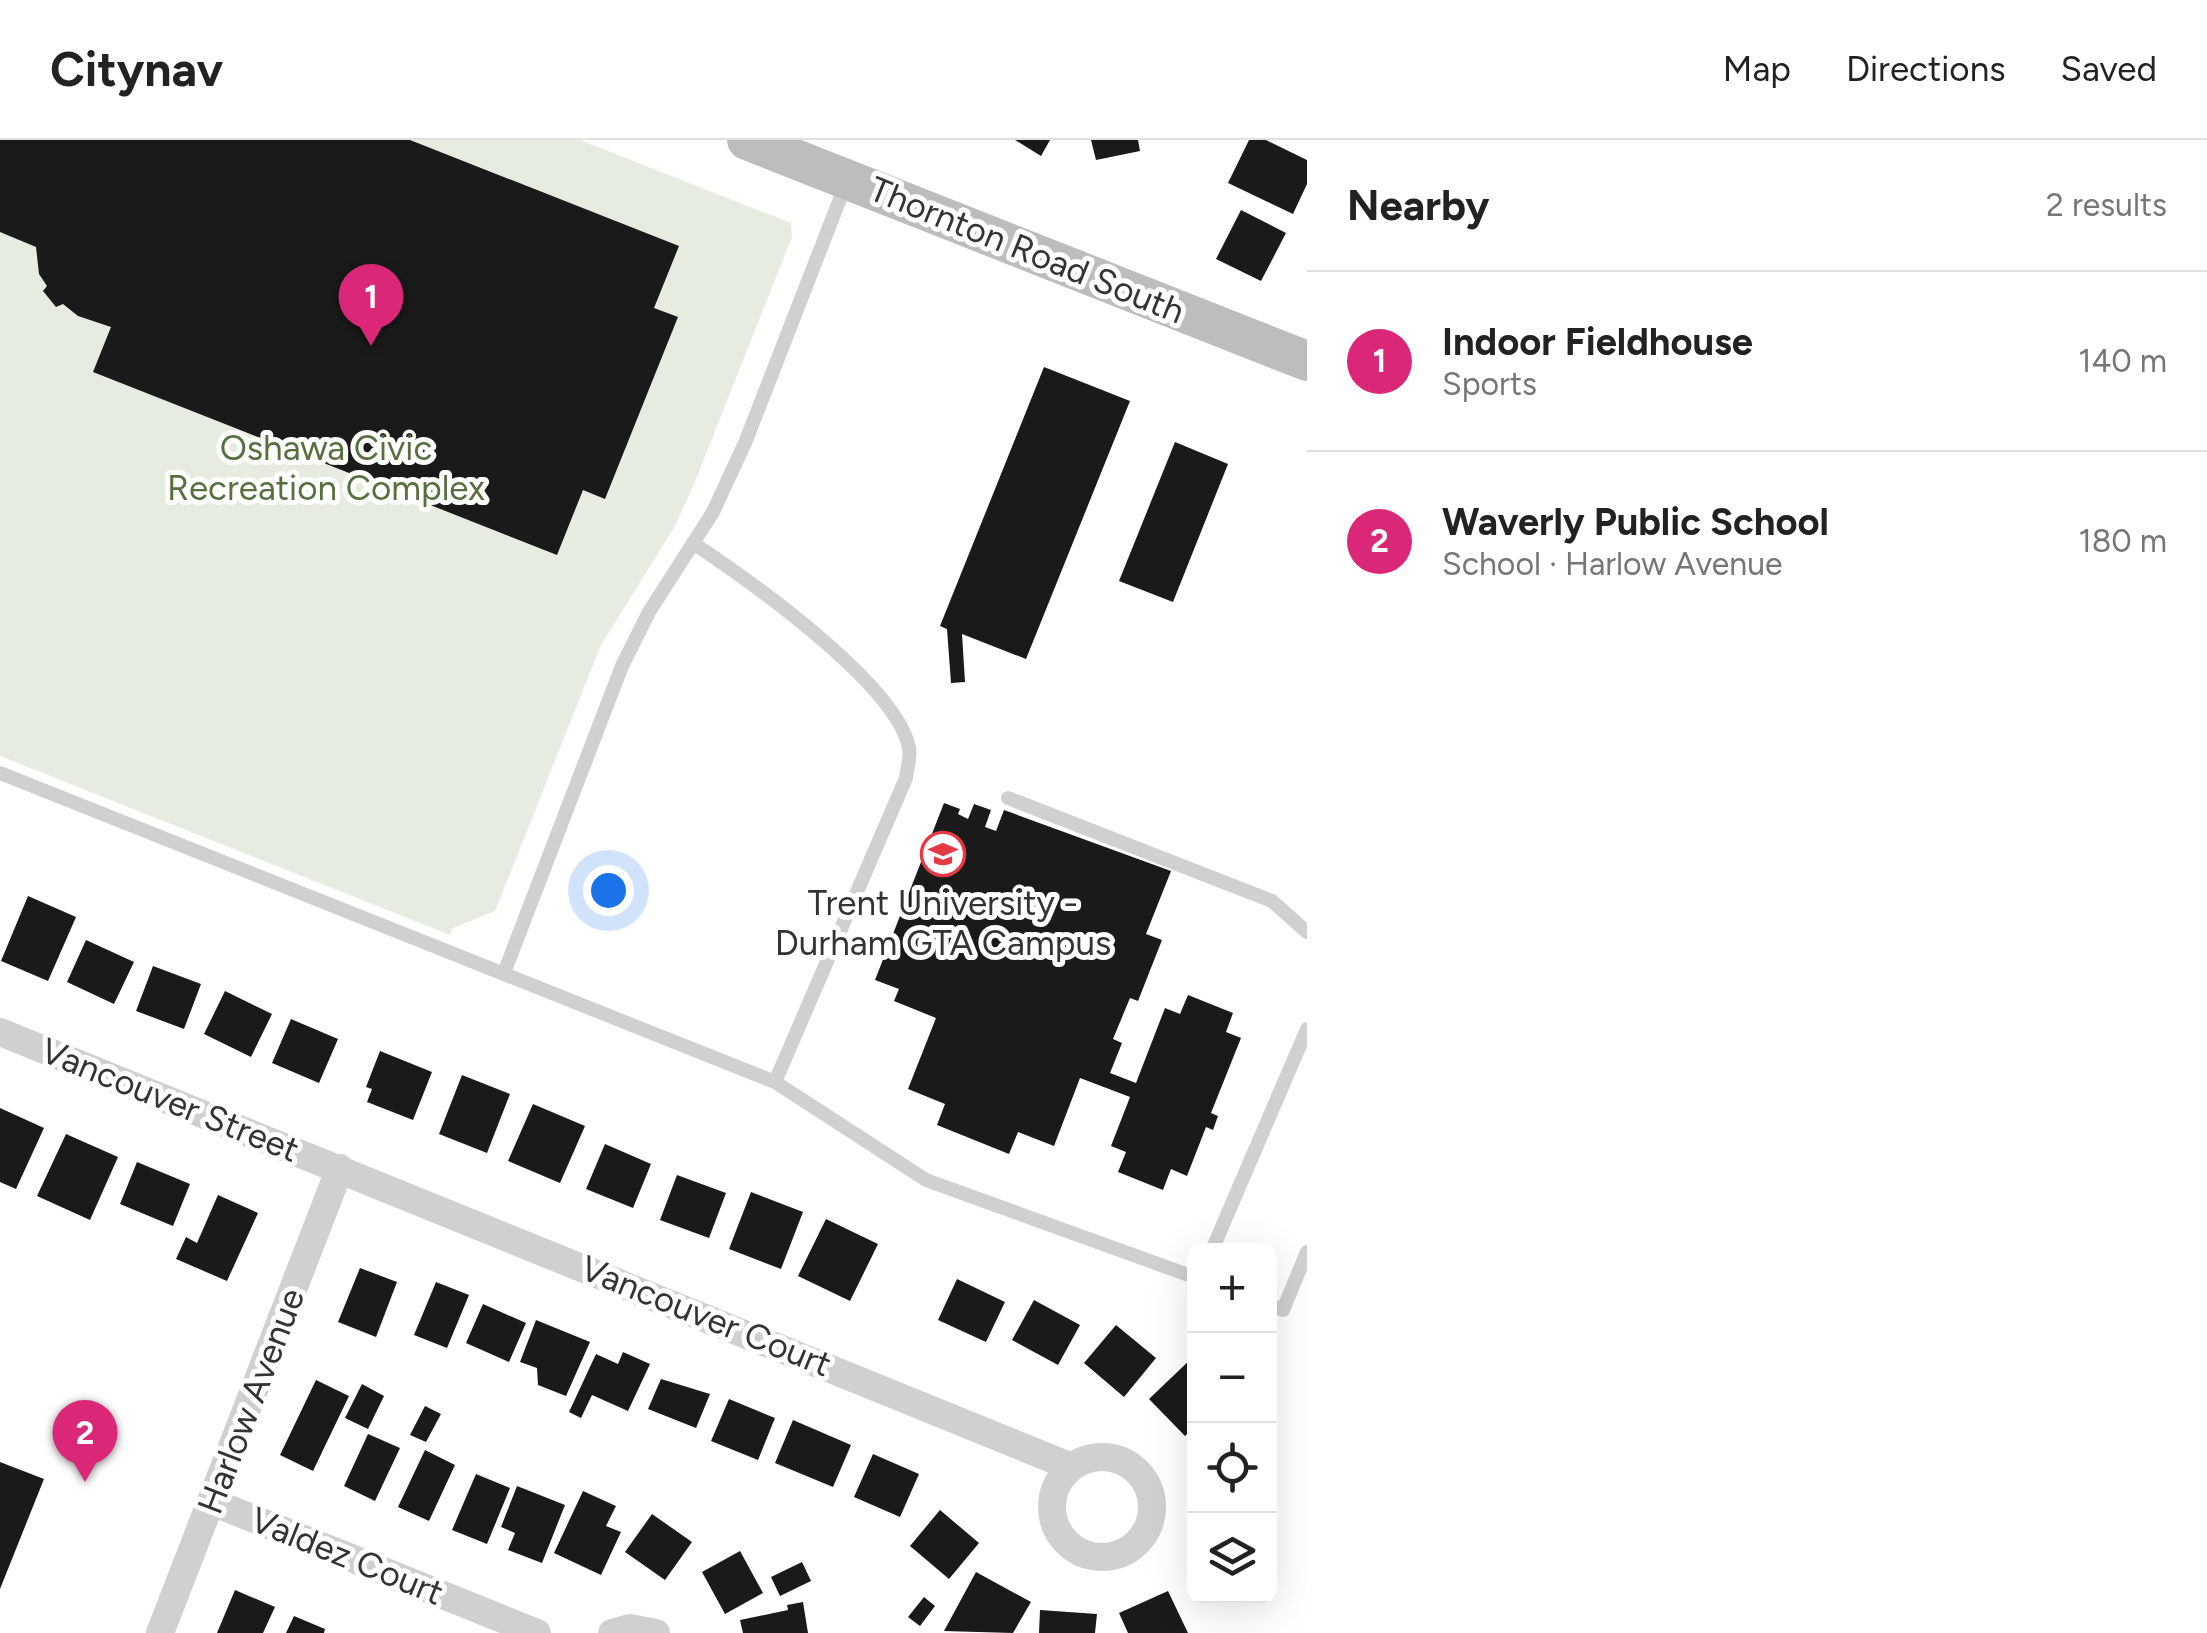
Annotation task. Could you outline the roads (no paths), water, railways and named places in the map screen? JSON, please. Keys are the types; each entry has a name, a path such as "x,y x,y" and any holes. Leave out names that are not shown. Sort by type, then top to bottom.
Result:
{"main road":[{"name":"Thornton Road South","path":"747,140 1307,361"}],"street":[{"name":"Vancouver Street","path":"0,1032 340,1168"},
{"name":"Vancouver Court","path":"340,1168 1072,1467"},
{"name":"Harlow Avenue","path":"160,1633 340,1168"},
{"name":"Valdez Court","path":"212,1502 537,1633"},
{"path":"612,1633 630,1628 656,1633"}],"lane":[{"path":"504,972 622,666 649,612 694,543 745,443 848,179"},
{"path":"694,543 834,649 894,715 910,749 906,778 775,1082"},
{"path":"0,773 775,1082 926,1180 1187,1273"},
{"path":"1008,798 1272,901 1307,932"},
{"path":"1215,1243 1307,1029"},
{"path":"1277,1308 1282,1310 1307,1252"}],"place":[{"name":"Indoor Fieldhouse","path":"371,346"},
{"name":"Trent University - Durham GTA Campus","path":"943,854"},
{"name":"Waverly Public School","path":"85,1482"}],"park label":[{"name":"Oshawa Civic Recreation Complex","path":"326,468"}]}
